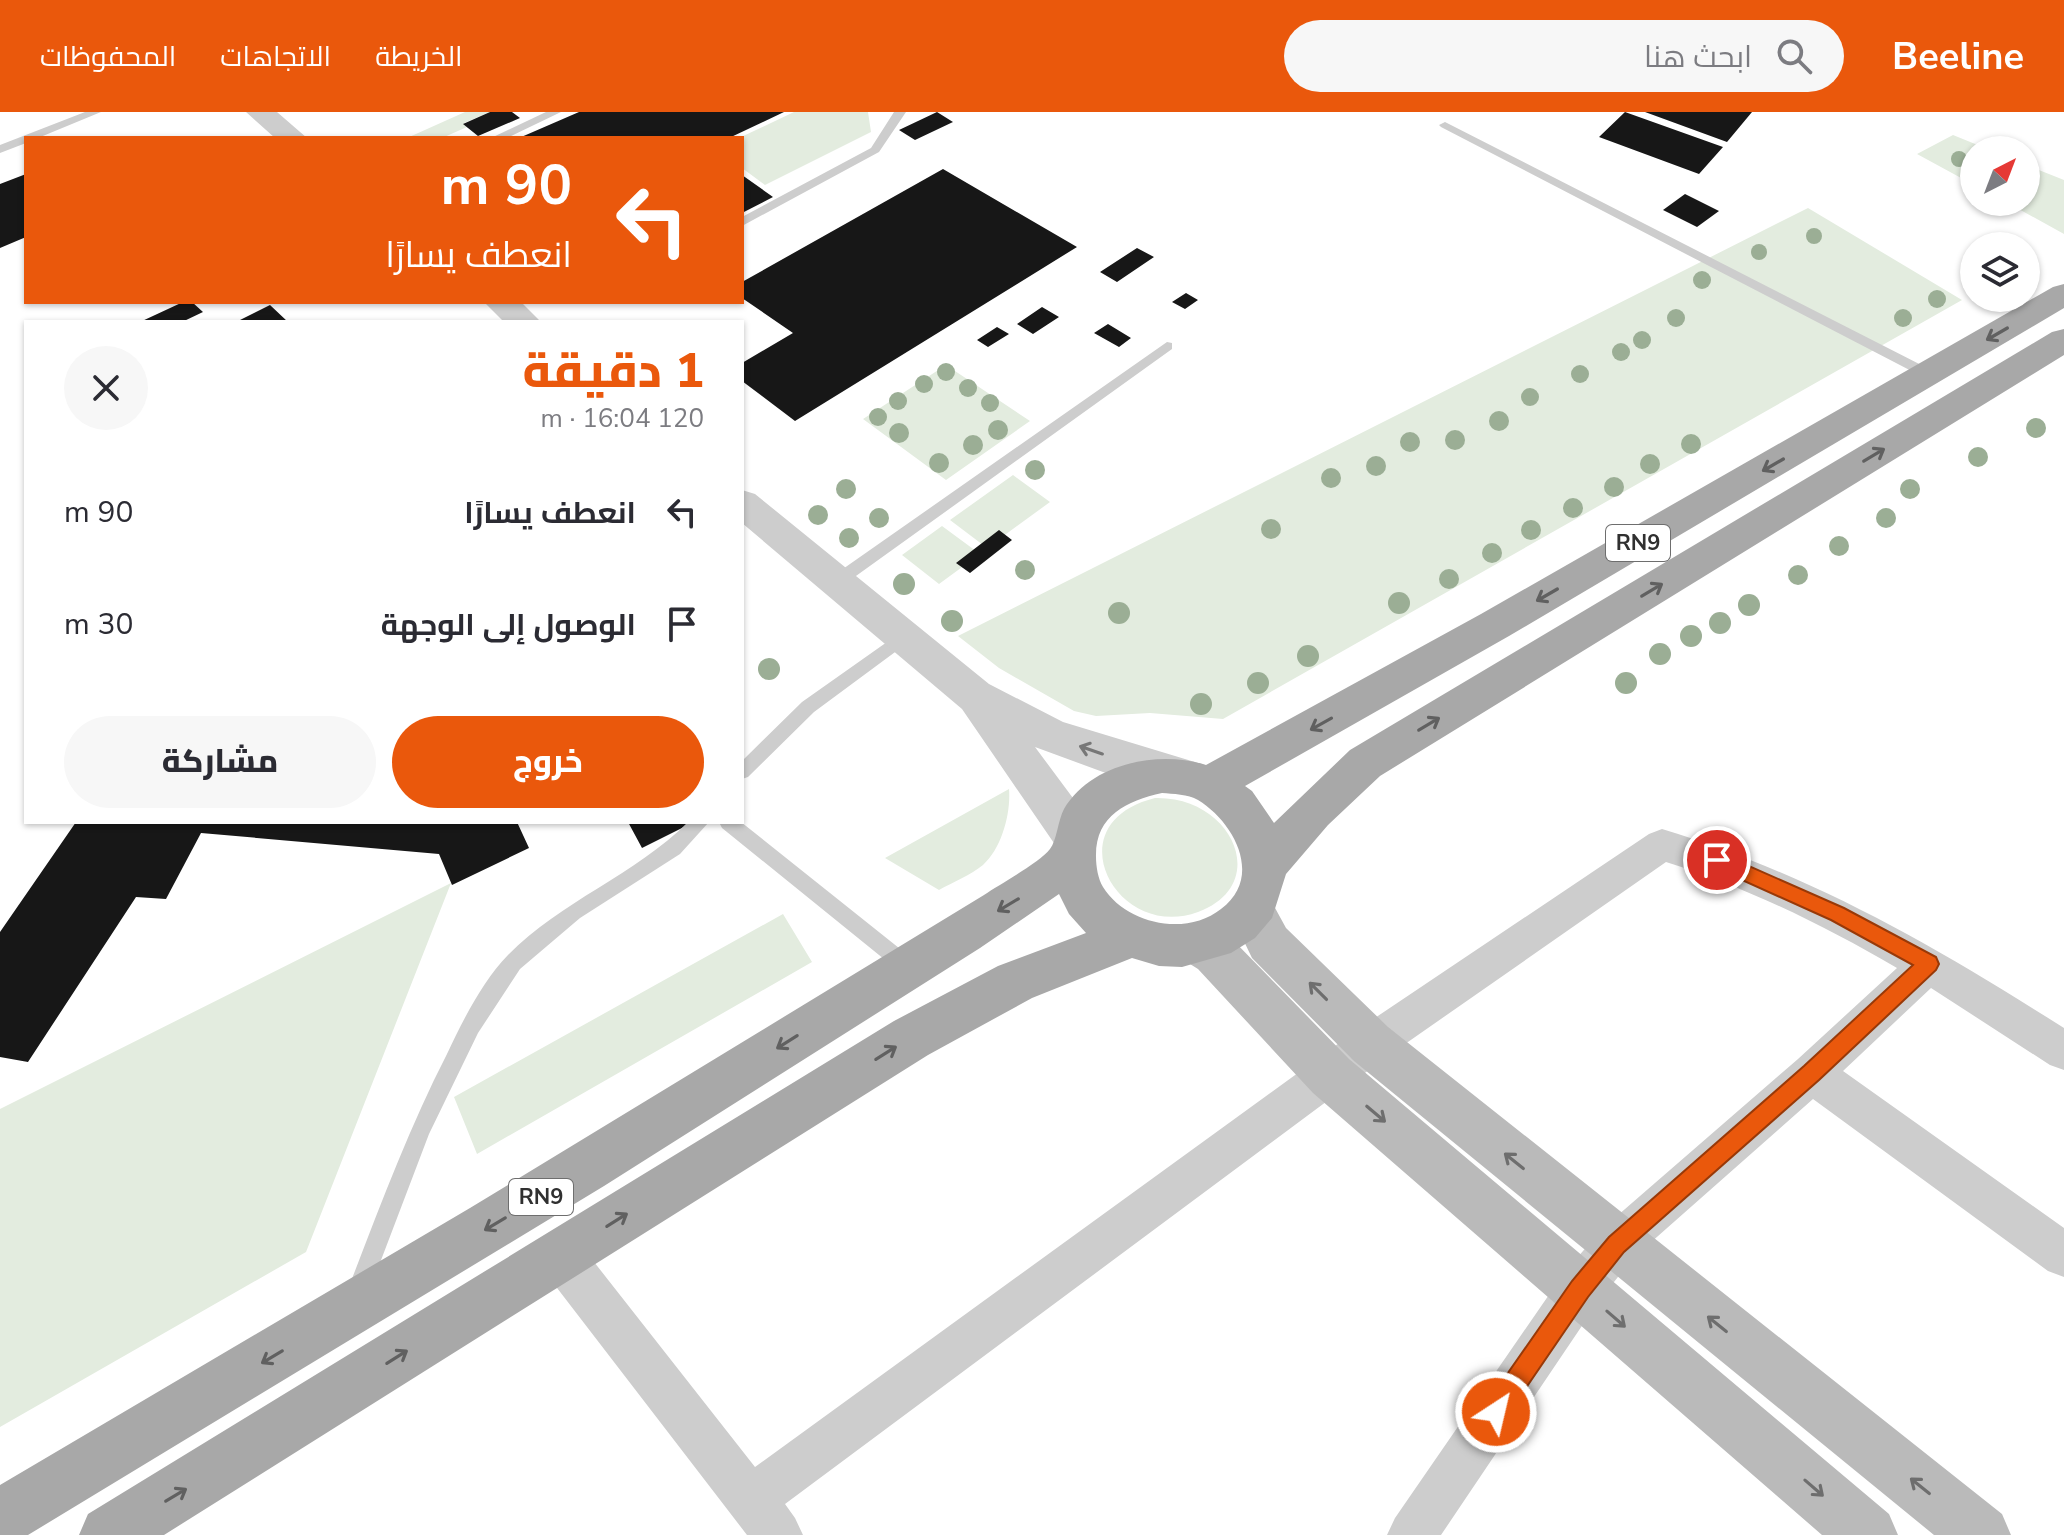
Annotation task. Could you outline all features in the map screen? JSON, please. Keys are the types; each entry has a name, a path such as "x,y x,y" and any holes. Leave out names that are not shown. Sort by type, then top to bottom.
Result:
{"main road":[{"name":"RN9","path":"0,1518 597,1163 1019,898 1073,847 1086,810 1107,791 1133,779 1162,775 1201,782 1508,618 2064,294"},
{"name":"RN9","path":"1073,847 1079,890 1100,918 1131,937 1164,946 1199,944 1229,931 1297,827 1331,791 1365,763 2064,340"},
{"path":"1201,782 1232,800 1251,818 1263,842 1259,888 1269,943 1351,1060 1580,1289 1868,1535"},
{"name":"RN9","path":"109,1535 911,1038 1015,982 1131,937"},
{"path":"1199,944 1351,1060 1617,1244 1981,1535"}],"street":[{"path":"260,112 290,136"},
{"path":"744,505 974,696 1048,734 1103,754 1201,782"},
{"path":"974,696 1073,847"},
{"path":"560,1255 764,1518 1351,1060 1662,845 1717,860 1837,914 1929,964 2064,1051"},
{"path":"1412,1535 1580,1289 1617,1244 1812,1073 1929,964"},
{"path":"1812,1073 2064,1255"}],"lane":[{"path":"32,136 95,112"},
{"path":"501,136 555,112"},
{"path":"744,221 875,150 900,112"},
{"path":"1445,125 1928,374"},
{"path":"0,149 24,139"},
{"path":"836,582 1167,346"},
{"path":"744,770 808,707 904,636"},
{"path":"351,1310 420,1129 471,1026 513,963 573,912 674,848 698,824"},
{"path":"730,824 907,966"}],"shaded area":[{"path":"465,112 490,112 464,123 467,127 447,136 411,136"},
{"path":"794,112 868,112 871,132 765,185 744,169 743,136"},
{"path":"1953,135 1960,138 1960,177 1917,154"},
{"path":"2040,171 2064,180 2064,234 2031,216 2040,216"},
{"path":"1808,208 1960,299 1223,719 1150,713 1096,716 1074,711 999,668 958,636"},
{"path":"946,365 1030,421 946,480 863,419"},
{"path":"1013,475 1050,502 987,548 950,520"},
{"path":"942,526 980,554 939,584 902,555"},
{"path":"1009,789 1007,819 1000,840 990,858 967,875 939,890 885,858"},
{"path":"1155,798 1182,801 1205,811 1222,826 1234,844 1237,864 1233,883 1221,899 1198,912 1168,917 1142,910 1121,896 1108,876 1102,853 1107,831 1124,811"},
{"path":"451,883 306,1252 0,1427 0,1109"},
{"path":"783,914 812,962 477,1154 454,1097"}],"building":[{"path":"490,112 512,112 520,118 478,136 463,124"},
{"path":"579,112 784,112 733,136 524,136"},
{"path":"937,112 953,122 915,140 899,130"},
{"path":"1625,112 1723,147 1699,174 1599,137"},
{"path":"1645,112 1752,112 1727,142"},
{"path":"943,169 1077,247 795,421 744,383 744,362 793,333 744,299 744,281"},
{"path":"24,175 24,238 0,248 0,184"},
{"path":"744,176 773,197 744,212"},
{"path":"1685,194 1719,211 1697,227 1663,210"},
{"path":"1137,248 1154,257 1117,282 1100,272"},
{"path":"1186,293 1198,300 1185,309 1172,302"},
{"path":"179,304 194,304 203,312 186,320 144,320"},
{"path":"270,305 286,320 240,320"},
{"path":"1042,307 1059,317 1033,334 1017,324"},
{"path":"1108,324 1131,338 1119,347 1094,333"},
{"path":"997,327 1009,334 988,347 977,340"},
{"path":"999,530 1012,540 970,573 956,563"},
{"path":"75,824 518,824 529,848 452,885 439,854 201,833 166,899 136,897 28,1062 0,1057 0,932"},
{"path":"629,824 690,824 642,848"}],"route":[{"path":"1496,1412 1580,1289 1617,1244 1812,1073 1929,964 1837,914 1717,860"}]}
